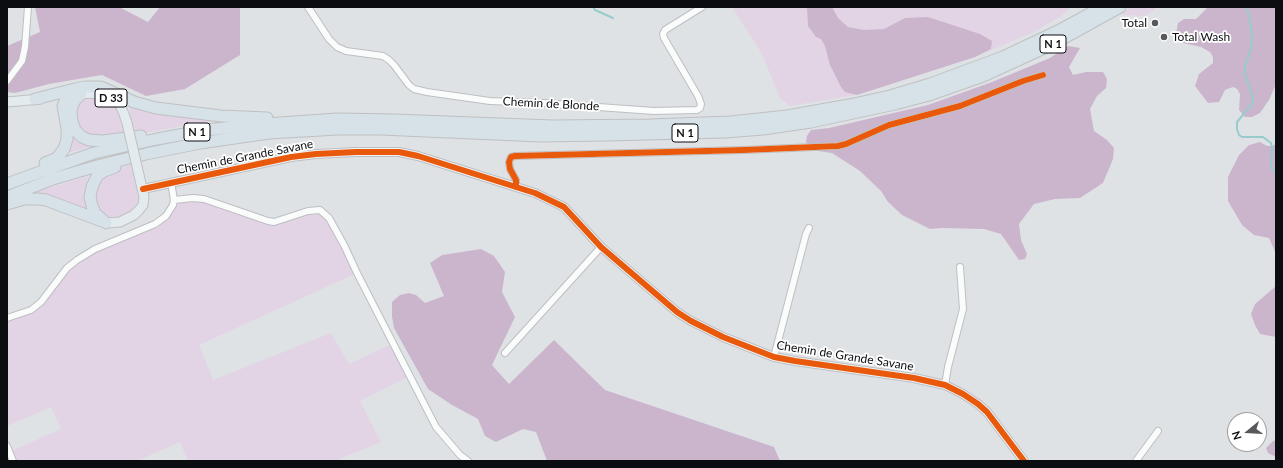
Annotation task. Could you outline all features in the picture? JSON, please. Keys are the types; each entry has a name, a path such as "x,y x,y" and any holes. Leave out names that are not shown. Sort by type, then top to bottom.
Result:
{"highway":[{"name":"N 1","path":"7,184 94,154 157,139 207,130 252,125 337,119 553,126 730,122 787,116 890,96 930,84 1009,54 1064,28 1102,7"},
{"name":"N 1","path":"7,197 53,179 146,154 200,143 269,133 338,129 380,129 541,136 608,135 725,132 764,129 811,122 929,95 983,76 1053,44 1120,7"},
{"path":"39,99 85,87 101,87 134,102 156,108 221,116 301,121"},
{"path":"82,94 75,100 72,106 72,121 75,130 82,137 89,140 103,142 156,134 207,130"},
{"path":"7,178 57,158 64,149 67,139 66,118 63,110 63,103 67,96"},
{"path":"39,99 56,104 63,110"},
{"path":"106,223 95,213 91,202 92,187 97,176 116,166 180,152 200,143"},
{"path":"7,204 24,199 38,198 106,223"}],"main road":[{"name":"D 33","path":"7,102 82,94 97,94 110,98 120,105 124,114 142,188"},
{"path":"106,223 120,222 134,215 142,205 144,197 142,188"}],"street":[{"path":"7,81 22,61 25,47 28,7"},
{"name":"Chemin de Blonde","path":"308,7 329,39 337,47 346,51 383,56 394,65 409,85 414,89 490,101 543,103 654,111 697,110 700,108 701,104 698,96 663,34 665,30 702,7"},
{"path":"516,187 516,180 510,169 509,162 511,157 515,156 838,146 889,126 960,106 1023,81 1043,75"},
{"name":"Chemin de Grande Savane","path":"142,188 291,157 316,154 399,152 418,156 553,200 572,214 601,247 677,312 722,337 774,357 914,378 945,385 973,400 987,412 1024,461"},
{"path":"7,318 31,310 41,302 67,268 77,260 95,249 155,224 166,216 171,210 174,200 171,182"},
{"path":"174,200 193,198 204,199 274,222 308,211 320,210 330,218 436,427 460,455 468,461"},
{"path":"774,357 806,234 810,228"},
{"path":"505,353 601,247"},
{"path":"945,385 948,367 963,309 960,267"},
{"path":"1136,461 1158,431"},
{"path":"7,446 13,461"}],"shaded area":[{"path":"35,7 119,7 148,22 160,7 240,7 240,55 185,89 146,96 102,75 49,84 15,93 7,92 7,46 40,32"},
{"path":"732,7 1068,7 1069,10 1034,32 975,57 857,95 790,106 780,98 762,54"},
{"path":"807,7 832,7 838,18 848,27 864,30 884,29 905,18 928,17 980,34 992,41 991,49 975,57 857,95 845,92 841,87 830,65 825,46 821,39 816,37 808,26"},
{"path":"1132,7 1155,7 1155,10 1145,16 1123,15 1121,13"},
{"path":"1208,7 1276,7 1276,84 1269,100 1260,113 1252,117 1245,117 1239,110 1240,94 1237,89 1233,87 1225,90 1219,102 1208,103 1195,86 1199,74 1213,63 1213,57 1210,52 1201,47 1183,43 1178,39 1176,33 1178,23 1184,19 1196,19"},
{"path":"1068,46 1080,48 1069,67 1073,75 1086,72 1103,72 1107,79 1106,88 1097,96 1090,109 1094,131 1107,140 1114,148 1113,159 1103,183 1080,198 1055,199 1034,204 1019,224 1021,240 1027,254 1025,259 1019,260 1001,234 984,229 930,229 902,215 888,202 881,191 860,171 832,153 818,151 806,142 807,136 811,130 829,128 928,105 992,82 1050,58"},
{"path":"90,98 105,101 118,111 124,135 96,136 84,133 77,127 75,104"},
{"path":"130,104 227,120 182,126 135,135 130,115"},
{"path":"72,131 101,144 67,153"},
{"path":"1260,142 1267,146 1276,144 1276,254 1269,238 1254,235 1242,225 1228,201 1228,177 1239,155 1249,145"},
{"path":"131,165 138,197 137,203 129,213 122,216 108,218 102,215 96,204 94,191 97,179 108,172"},
{"path":"88,176 86,190 89,212 47,195 35,193 35,192"},
{"path":"193,198 268,221 320,210 329,218 357,273 199,345 213,380 331,333 349,364 393,343 410,376 360,401 381,442 335,461 188,461 180,442 137,461 13,461 9,452 61,429 51,407 7,426 7,318 31,310 77,260 166,216 174,200"},
{"path":"481,249 494,256 505,272 502,292 515,317 492,365 509,384 554,340 605,390 774,447 780,461 547,461 536,432 523,429 496,442 485,436 478,419 452,405 428,389 394,328 392,317 392,302 400,295 409,293 416,295 425,303 444,296 430,263 442,255"},
{"path":"1276,286 1276,337 1260,334 1251,314 1255,304"},
{"path":"1276,440 1276,457 1268,453 1267,450 1267,447"}],"waterway":[{"path":"593,7 595,10 613,18"},
{"path":"1247,7 1252,34 1251,49 1245,67 1245,74 1253,98 1252,104 1237,122 1237,129 1239,135 1242,137 1263,137 1271,143 1271,166 1276,174"}],"cycle path":[{"path":"516,187 516,180 510,169 509,162 511,157 515,156 838,146 889,125 960,106 1023,81 1043,75"},
{"path":"143,189 291,157 356,152 399,152 418,156 535,193 564,207 601,247 677,312 691,321 723,337 774,357 914,378 945,385 963,394 987,412 1024,461"}],"place":[{"name":"Total","path":"1155,23"},
{"name":"Total Wash","path":"1164,37"}]}
